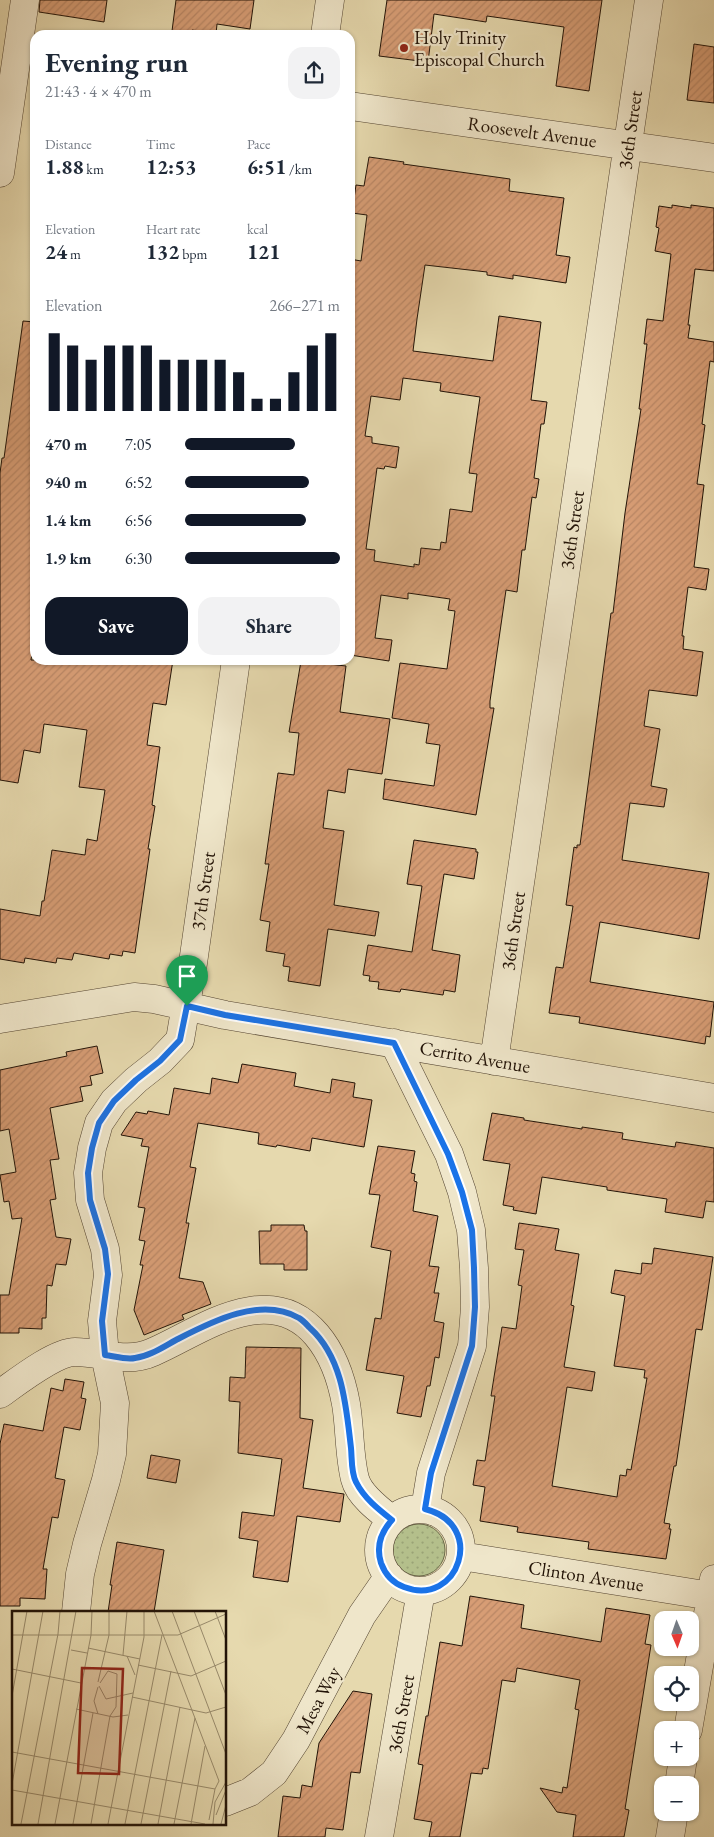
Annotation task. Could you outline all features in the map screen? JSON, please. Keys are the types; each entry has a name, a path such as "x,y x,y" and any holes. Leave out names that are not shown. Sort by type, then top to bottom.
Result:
{"street":[{"path":"0,173 25,0"},
{"path":"326,30 330,0"},
{"name":"36th Street","path":"494,1061 649,0"},
{"name":"Roosevelt Avenue","path":"355,107 714,158"},
{"name":"37th Street","path":"105,1355 102,1321 108,1274 105,1249 90,1200 88,1173 92,1148 99,1123 114,1101 160,1061 180,1040 187,1006 235,665"},
{"name":"Cerrito Avenue","path":"0,1019 134,997 225,1015 714,1098"},
{"path":"394,1043 448,1154 462,1192 472,1230 475,1307 472,1346 431,1473 425,1509"},
{"path":"0,1394 45,1363 73,1352 133,1359 152,1353 200,1328 227,1317 251,1310 276,1310 299,1318 317,1334 331,1357 341,1381 346,1405 355,1480 370,1503 392,1520"},
{"path":"76,1611 80,1574 112,1454 115,1403 105,1355"},
{"path":"425,1509 438,1513 453,1525 459,1537 461,1556 456,1569 447,1580 439,1586 421,1591 399,1585 389,1576 380,1559 379,1545 386,1527 392,1520 407,1511 425,1509"},
{"name":"Clinton Avenue","path":"461,1556 713,1588"},
{"name":"Mesa Way","path":"226,1802 250,1792 274,1773 296,1740 362,1615 389,1576"},
{"path":"690,1721 713,1588"},
{"name":"36th Street","path":"380,1837 421,1591"},
{"path":"670,1837 673,1821"}],"green space":[{"path":"414,1524 424,1524 433,1528 441,1536 445,1550 441,1564 433,1572 424,1576 414,1576 405,1572 397,1564 393,1555 393,1545 397,1536 405,1528"}],"building":[{"path":"40,0 107,0 104,22 39,12"},
{"path":"176,0 254,0 250,29 217,24 216,30 172,30"},
{"path":"387,0 602,0 589,91 556,86 564,27 487,16 486,22 434,14 428,62 379,56"},
{"path":"694,44 714,47 714,103 687,100"},
{"path":"369,157 404,162 403,164 510,179 509,191 564,198 556,255 570,257 566,283 513,275 513,279 487,275 487,272 425,265 417,319 413,351 493,361 499,316 541,322 531,400 547,402 544,424 541,424 534,478 539,479 536,498 532,497 525,550 522,550 517,592 506,590 490,701 490,708 494,708 476,815 383,799 385,779 434,786 440,745 426,743 429,724 392,718 400,663 447,669 455,611 448,610 450,599 408,593 408,599 381,595 375,638 392,640 389,661 355,656 355,260 361,261 367,215 355,213 356,185 364,186","holes":["403,378 441,383 440,391 480,397 469,473 477,474 472,512 450,509 446,543 441,542 440,550 421,548 419,565 414,564 414,567 374,561 375,550 366,549 377,468 384,469 385,466 396,468 399,447 372,443 372,437 365,436 371,396 400,400"]},
{"path":"672,205 691,208 691,205 714,208 714,271 695,269 688,325 690,325 688,338 714,342 714,362 710,361 702,424 705,425 697,484 704,485 694,567 709,569 706,590 688,587 682,636 684,636 683,649 703,652 697,696 649,690 644,726 660,729 651,786 667,789 664,807 630,803 622,860 709,873 699,939 600,922 590,982 714,1002 710,1037 706,1036 705,1044 579,1023 580,1017 549,1013 556,967 563,968 573,906 566,905 574,847 577,848 577,845 580,845 611,613 613,613 625,513 641,409 639,409 647,344 644,344 647,319 663,321 671,254 655,251 659,228 656,227 659,206 672,208"},
{"path":"23,321 30,322 30,665 172,665 166,705 153,703 147,745 160,747 152,805 155,806 148,849 150,849 135,953 123,951 122,956 110,954 109,959 74,953 72,960 57,958 56,963 25,958 24,963 0,959 0,909 40,916 52,850 85,855 87,839 97,841 105,790 79,787 87,730 44,724 40,753 24,750 18,783 0,780 0,473 2,458 4,458"},
{"path":"300,665 346,666 340,712 390,719 382,774 348,769 345,793 328,790 323,828 344,831 334,905 379,912 375,936 328,929 320,986 288,981 290,967 283,966 285,954 266,951 270,922 260,920 269,864 265,864 278,773 294,775 299,733 289,732"},
{"path":"414,840 476,849 476,852 478,852 474,879 444,874 432,950 460,955 455,992 444,990 443,995 401,989 400,992 378,989 379,982 369,981 370,976 363,975 368,945 412,952 422,886 407,884"},
{"path":"97,1046 103,1073 90,1076 92,1085 80,1087 83,1101 50,1108 59,1159 50,1160 56,1199 50,1200 56,1237 71,1239 66,1265 56,1264 52,1286 47,1285 46,1318 42,1318 42,1329 19,1328 19,1333 0,1333 0,1295 9,1295 22,1218 12,1219 9,1201 4,1202 0,1175 16,1172 9,1129 0,1131 0,1070 67,1056 66,1052"},
{"path":"242,1064 296,1073 294,1086 330,1093 332,1079 355,1083 353,1097 372,1100 364,1147 312,1138 310,1151 277,1145 276,1147 258,1144 259,1133 198,1123 190,1167 196,1168 179,1278 203,1282 211,1304 182,1315 184,1319 144,1335 134,1310 143,1265 140,1265 145,1241 139,1240 145,1208 138,1207 149,1147 141,1146 143,1139 121,1135 136,1112 147,1114 148,1111 169,1115 174,1088 210,1094 212,1078 238,1083"},
{"path":"492,1113 582,1129 582,1127 623,1133 622,1139 675,1147 676,1142 714,1148 714,1202 706,1201 703,1218 665,1212 667,1199 607,1190 607,1187 542,1177 536,1214 513,1210 514,1207 503,1205 510,1164 483,1160"},
{"path":"378,1146 415,1151 411,1173 415,1174 414,1181 417,1182 413,1211 438,1216 429,1266 439,1267 434,1293 439,1293 434,1321 444,1323 439,1358 435,1357 430,1386 427,1386 421,1417 397,1413 404,1376 366,1370 375,1318 381,1319 391,1251 371,1247 380,1195 369,1194"},
{"path":"519,1223 559,1229 555,1250 579,1254 571,1305 574,1306 564,1367 595,1372 592,1391 567,1387 552,1486 617,1497 620,1475 626,1476 627,1469 631,1470 647,1378 644,1378 645,1370 614,1366 625,1296 611,1293 615,1270 641,1274 642,1263 652,1264 654,1248 713,1257 702,1330 696,1329 676,1466 674,1466 664,1523 670,1524 669,1529 671,1529 666,1559 588,1549 589,1542 517,1532 518,1527 480,1521 485,1487 473,1485 477,1460 485,1461 495,1396 491,1396 502,1327 516,1329 522,1286 518,1285 524,1250 515,1249"},
{"path":"271,1225 304,1225 305,1231 307,1231 307,1270 284,1270 284,1264 260,1264 259,1231 271,1231"},
{"path":"246,1347 301,1348 300,1418 313,1420 303,1488 344,1494 340,1522 297,1516 288,1582 253,1577 258,1541 239,1538 242,1512 274,1516 282,1459 238,1453 240,1402 229,1401 230,1377 245,1378"},
{"path":"65,1379 84,1382 81,1398 86,1399 80,1430 64,1427 55,1478 65,1480 58,1518 52,1517 43,1569 47,1569 45,1599 20,1598 20,1606 0,1606 0,1444 4,1424 43,1431 51,1388 63,1391"},
{"path":"151,1455 180,1460 176,1483 147,1478"},
{"path":"117,1542 164,1550 154,1611 108,1611 112,1585 110,1585"},
{"path":"470,1596 524,1605 521,1628 601,1642 606,1608 650,1615 645,1644 651,1645 625,1809 629,1810 624,1837 573,1837 576,1815 557,1812 540,1788 562,1793 563,1787 567,1788 579,1710 575,1709 580,1680 517,1668 515,1682 502,1680 488,1769 483,1768 482,1774 471,1773 460,1837 429,1837 432,1822 414,1819 423,1765 418,1764 440,1642 462,1646"},
{"path":"353,1691 372,1694 360,1773 351,1772 343,1830 326,1828 325,1837 278,1837 283,1796 300,1798 302,1785 312,1787 319,1743"}],"place":[{"name":"Holy Trinity Episcopal Church","path":"404,48"}],"route":[{"path":"187,1006 225,1015 394,1043 448,1154 462,1192 472,1230 475,1307 472,1346 431,1473 425,1509 434,1511 450,1521 458,1533 460,1542 461,1556 458,1565 450,1577 439,1586 421,1591 412,1590 395,1582 383,1568 379,1554 380,1540 386,1527 392,1520 370,1503 355,1480 346,1405 341,1381 331,1357 317,1334 299,1318 276,1310 251,1310 200,1328 152,1353 133,1359 105,1355 102,1321 108,1274 105,1249 90,1200 88,1173 92,1148 99,1123 114,1101 160,1061 180,1040 187,1006"}]}
